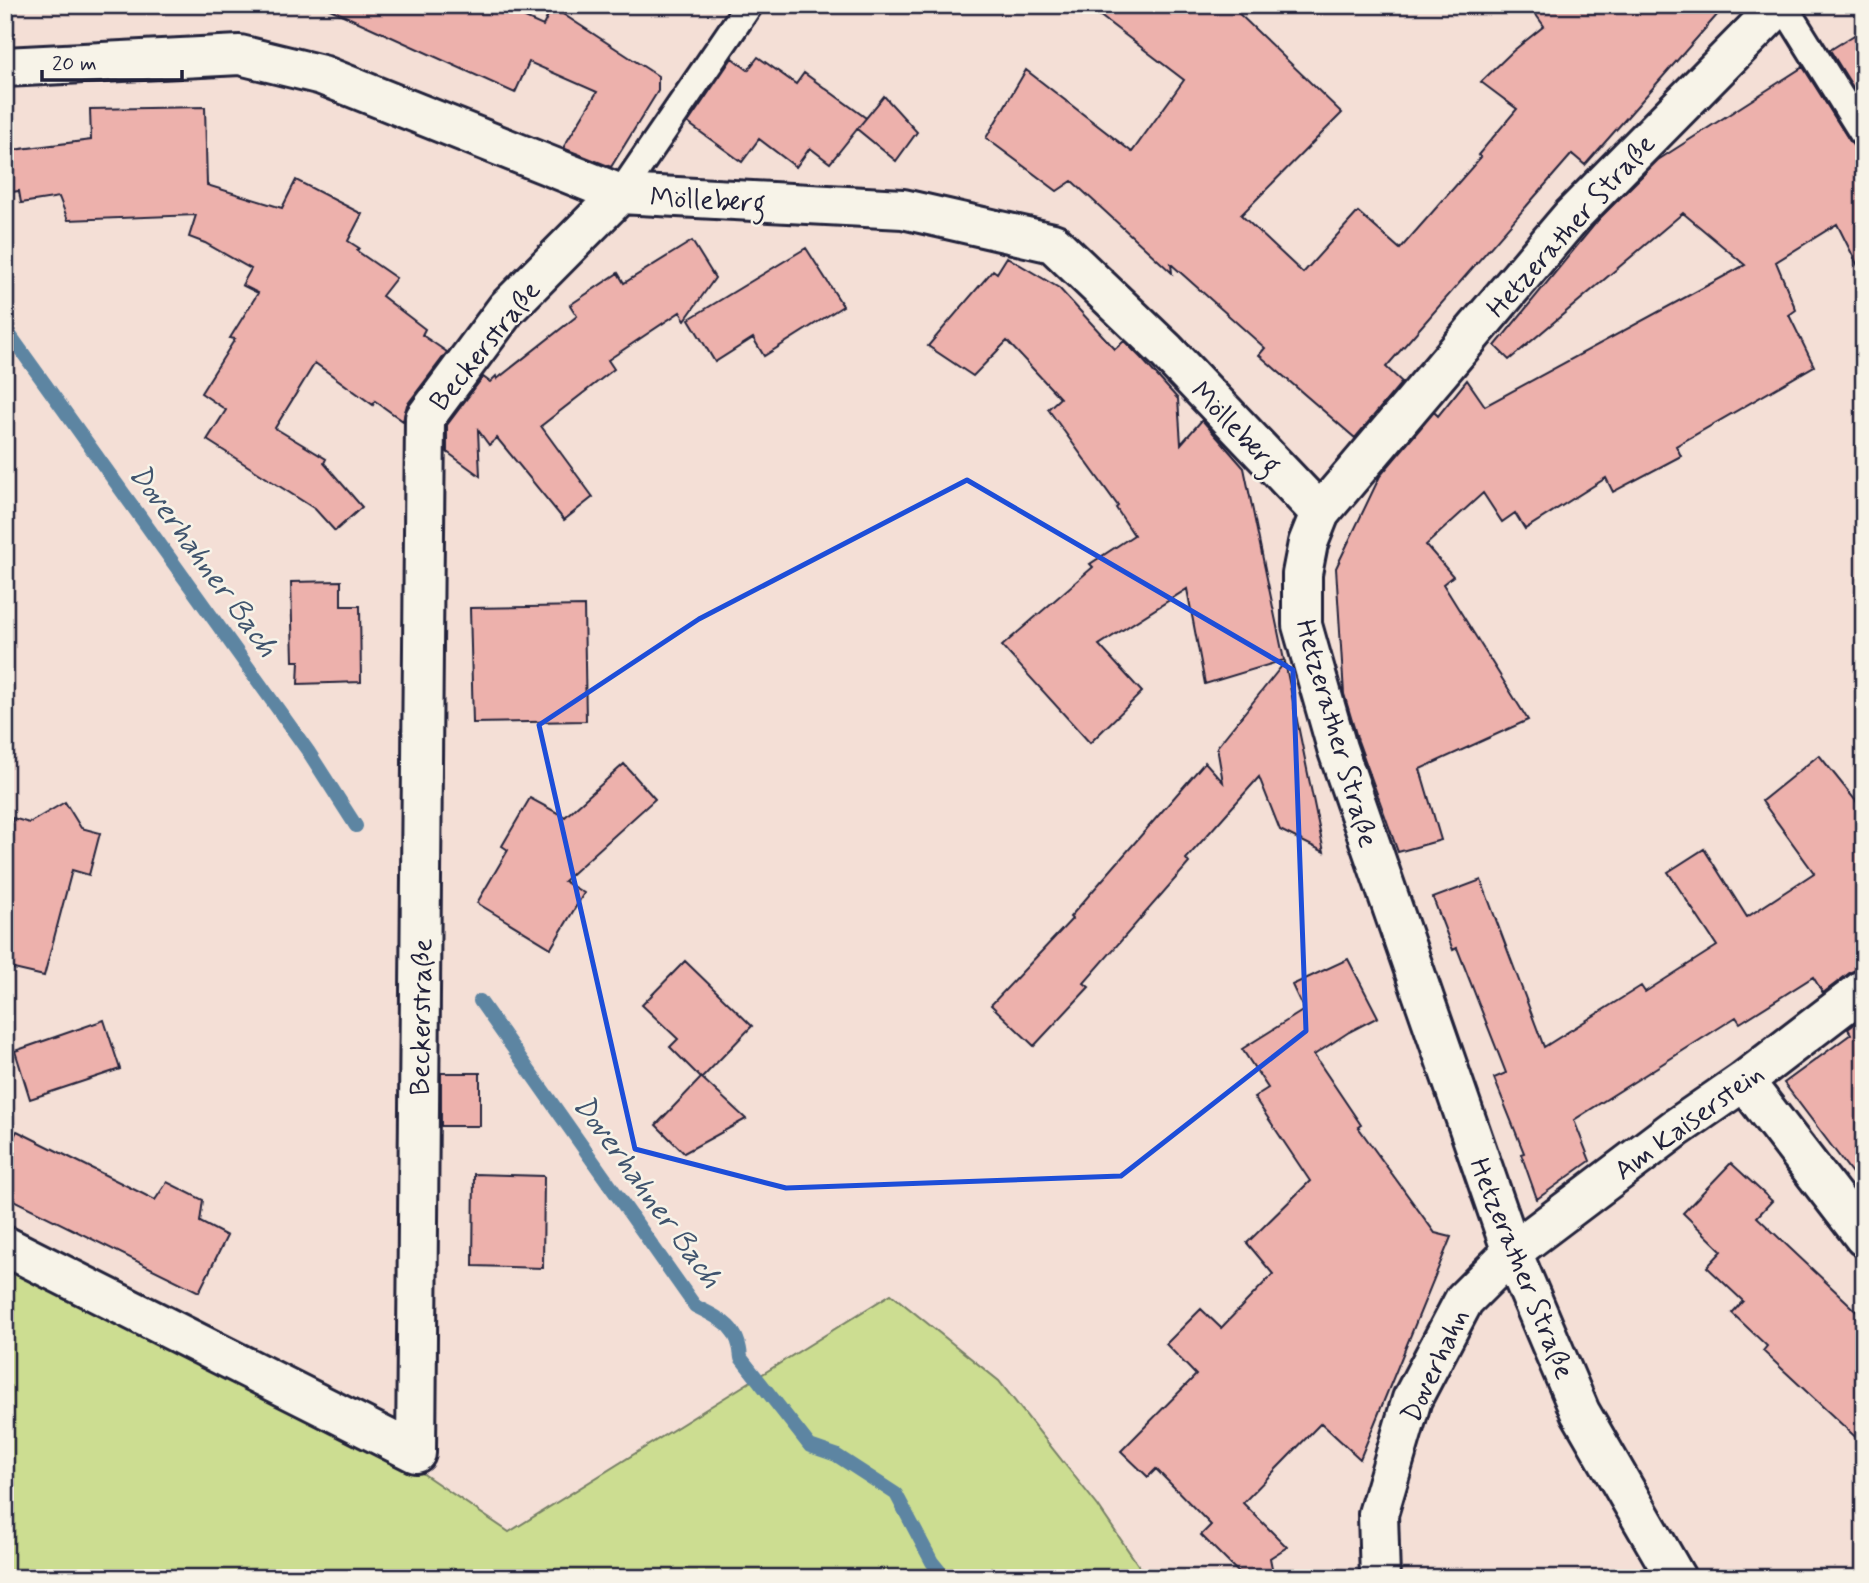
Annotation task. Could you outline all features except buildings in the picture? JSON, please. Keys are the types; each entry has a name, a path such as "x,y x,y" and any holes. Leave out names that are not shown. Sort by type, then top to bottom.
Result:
{"street":[{"name":"Hetzerather Straße","path":"1676,1578 1580,1412 1512,1252 1346,774 1303,625 1302,574 1308,542 1320,513 1571,217 1781,5"},
{"name":"Mölleberg","path":"5,66 240,55 322,75 620,194 903,209 1053,243 1166,351 1320,513"},
{"name":"Beckerstraße","path":"5,1246 416,1453 425,418 506,309 620,194"},
{"name":"Am Kaiserstein","path":"1512,1252 1864,989"},
{"path":"1744,1081 1864,1237"},
{"name":"Doverhahn","path":"1380,1578 1378,1514 1412,1399 1464,1300 1512,1252"}],"lane":[{"path":"620,194 749,5"},
{"path":"1781,5 1864,135"}],"highlighted area":[{"path":"967,480 1293,670 1306,1031 1121,1176 786,1188 635,1149 539,725 699,619"}],"green space":[{"path":"5,1246 322,1405 509,1532 891,1294 999,1381 1098,1506 1147,1578 5,1578"}],"waterway":[{"name":"Doverhahner Bach","path":"5,328 308,751 356,826"},
{"name":"Doverhahner Bach","path":"480,1001 695,1306 720,1320 732,1331 737,1338 741,1358 810,1446 836,1455 896,1494 932,1562 945,1578"}]}
